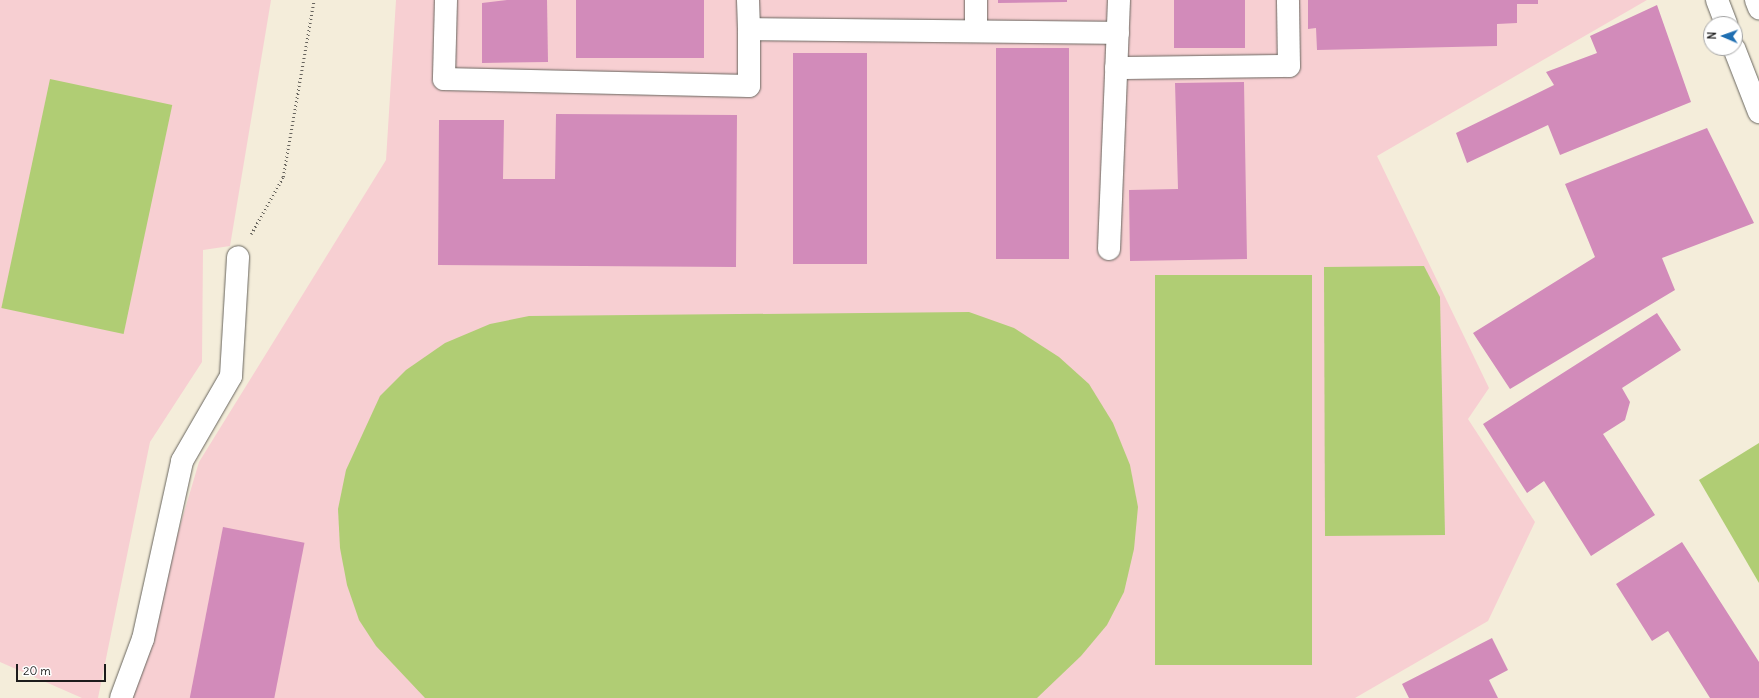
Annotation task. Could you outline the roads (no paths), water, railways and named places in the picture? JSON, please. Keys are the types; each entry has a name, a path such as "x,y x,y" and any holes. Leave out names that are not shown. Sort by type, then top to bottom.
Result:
{"street":[{"path":"446,0 444,79 749,86 748,0"},
{"path":"976,0 976,31"},
{"path":"1109,249 1119,0"},
{"path":"1116,68 1289,66 1288,0"},
{"path":"1717,0 1723,16"},
{"path":"1756,0 1759,8"},
{"path":"749,28 1118,33"},
{"path":"1737,56 1759,112"},
{"path":"121,698 143,639 182,461 231,376 238,257"}]}
